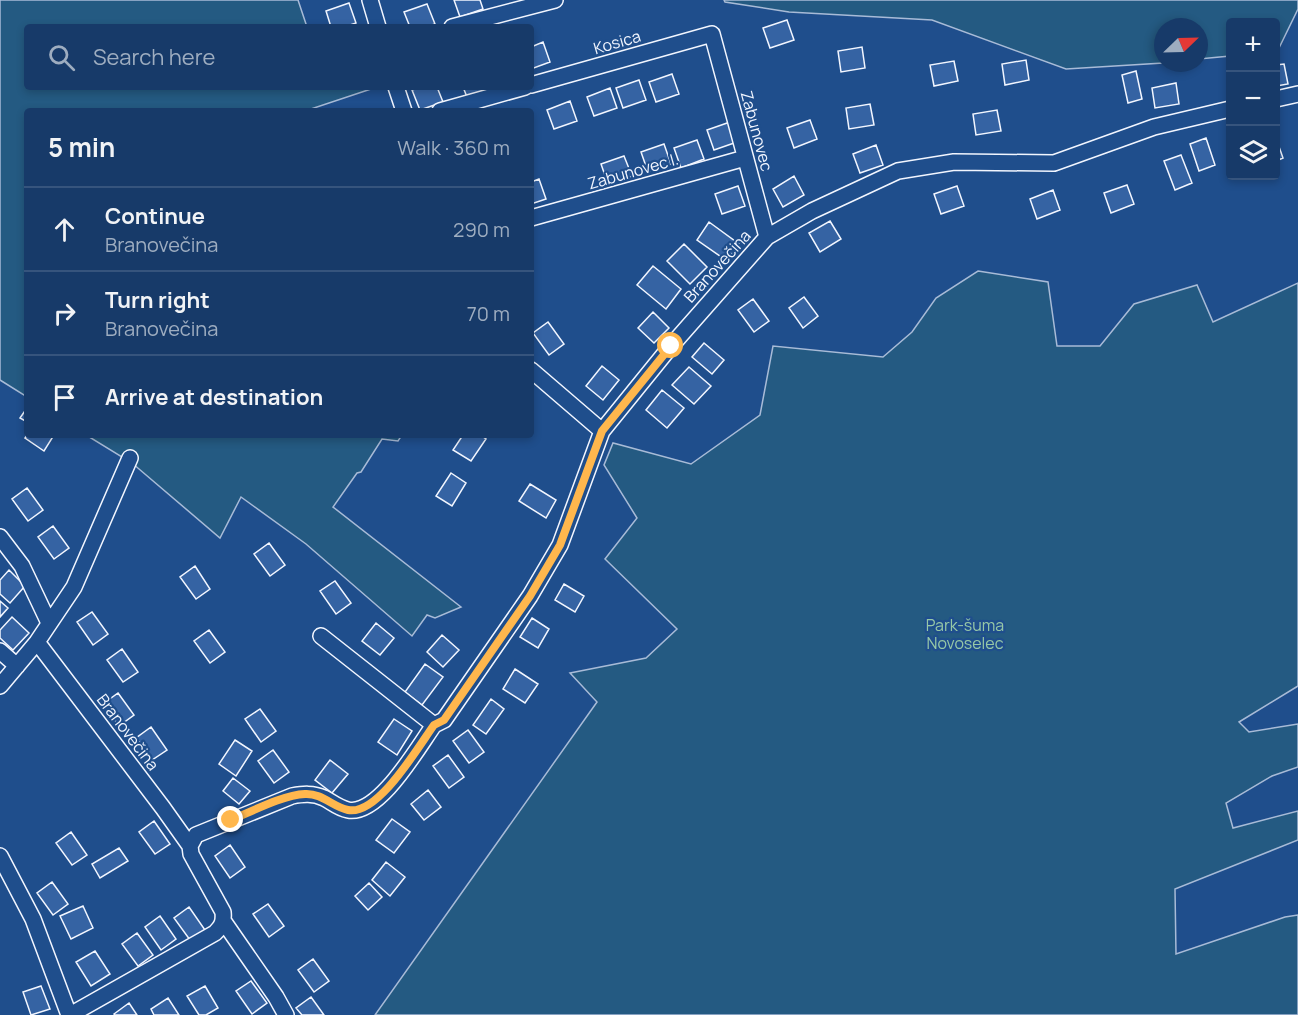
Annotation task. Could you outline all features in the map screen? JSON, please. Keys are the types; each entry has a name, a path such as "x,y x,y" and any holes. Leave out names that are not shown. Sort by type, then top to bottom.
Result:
{"street":[{"path":"370,0 377,24"},
{"path":"463,24 555,0"},
{"name":"Kosica","path":"534,84 712,34"},
{"name":"Zabunovec","path":"712,34 767,237"},
{"path":"397,90 403,108"},
{"path":"451,108 514,90"},
{"path":"1280,98 1298,94"},
{"name":"Branovečina","path":"190,846 192,839 200,832 292,796 308,794 323,797 338,807 351,811 363,808 375,801 390,786 434,725 444,720 451,711 530,596 560,545 602,431 671,346 767,237 812,211 898,171 954,162 1054,163 1154,127 1226,111"},
{"name":"Zabunovec I.","path":"534,217 745,158"},
{"path":"534,373 602,431"},
{"path":"0,686 37,642 74,586 130,458"},
{"path":"0,537 22,566 49,623"},
{"path":"321,636 434,725"},
{"name":"Branovečina","path":"37,642 190,846 194,863 223,912 224,922 276,997 285,1015"},
{"path":"0,651 16,666"},
{"path":"0,856 33,919 69,1015 215,933 224,922"}],"green space":[{"path":"0,0 298,0 306,24 24,24 24,90 368,90 314,108 24,108 24,395 0,380"},
{"path":"724,0 1298,0 1298,9 1280,46 1280,18 1226,18 1226,56 1208,58 1208,18 1154,18 1154,64 1066,69 932,20 789,12"},
{"name":"Park-šuma Novoselec","path":"978,271 1048,282 1057,346 1100,346 1134,304 1197,285 1213,322 1298,283 1298,686 1239,722 1249,732 1298,724 1298,767 1272,776 1226,803 1233,828 1298,811 1298,840 1175,889 1176,954 1285,917 1298,915 1298,1015 375,1015 597,702 570,673 646,658 677,629 605,559 637,518 604,465 613,443 691,464 760,415 773,346 883,357 912,332 936,298"},
{"path":"91,438 400,438 398,441 382,439 361,472 357,473 333,507 461,607 435,618 427,615 412,636 306,544 241,497 220,538 132,463"}],"building":[{"path":"454,0 480,0 483,9 460,17"},
{"path":"349,3 356,23 330,24 326,11"},
{"path":"427,4 435,24 409,24 404,12"},
{"path":"787,20 794,40 770,48 763,28"},
{"path":"543,42 550,62 534,68 534,46"},
{"path":"862,47 865,68 841,72 838,51"},
{"path":"1026,60 1029,80 1005,85 1002,64"},
{"path":"954,61 958,81 934,86 930,65"},
{"path":"1280,64 1284,64 1288,84 1280,85"},
{"path":"1136,71 1142,99 1128,103 1122,75"},
{"path":"672,74 679,94 656,102 649,82"},
{"path":"639,80 646,100 623,108 616,88"},
{"path":"1176,83 1179,104 1155,108 1152,88"},
{"path":"610,88 617,108 594,116 587,97"},
{"path":"412,90 438,90 443,102 419,108"},
{"path":"464,90 485,90 467,97"},
{"path":"570,101 577,121 554,129 547,110"},
{"path":"870,104 874,125 849,129 846,108"},
{"path":"997,110 1001,131 976,135 973,114"},
{"path":"810,120 817,139 794,148 787,128"},
{"path":"730,122 737,142 714,150 707,130"},
{"path":"1206,138 1215,165 1199,171 1190,144"},
{"path":"697,140 704,159 681,168 674,148"},
{"path":"664,144 671,164 648,172 641,152"},
{"path":"876,145 883,165 860,173 853,154"},
{"path":"1181,155 1192,183 1175,190 1164,161"},
{"path":"624,156 632,176 608,184 601,164"},
{"path":"794,176 804,195 783,207 773,189"},
{"path":"539,179 546,199 534,203 534,181"},
{"path":"1127,185 1134,204 1111,213 1104,193"},
{"path":"738,186 745,206 722,214 715,194"},
{"path":"957,186 964,206 941,214 934,194"},
{"path":"1053,190 1060,210 1037,219 1030,199"},
{"path":"830,221 841,239 820,252 809,233"},
{"path":"709,222 739,244 727,261 697,240"},
{"path":"684,244 707,267 690,284 667,261"},
{"path":"653,266 681,289 666,309 637,285"},
{"path":"804,297 818,316 803,328 789,308"},
{"path":"753,299 769,321 754,332 738,310"},
{"path":"653,312 669,328 654,343 638,328"},
{"path":"548,322 564,344 549,355 534,332"},
{"path":"704,343 724,360 712,374 692,357"},
{"path":"602,366 619,380 603,400 586,386"},
{"path":"689,367 711,386 694,404 672,385"},
{"path":"662,390 684,408 667,428 646,410"},
{"path":"25,438 52,438 44,451"},
{"path":"461,438 486,439 471,461 453,450"},
{"path":"451,473 466,483 452,506 436,496"},
{"path":"530,484 556,500 546,518 519,501"},
{"path":"27,488 43,510 28,521 12,499"},
{"path":"53,526 69,548 54,559 38,537"},
{"path":"269,543 285,565 270,576 254,554"},
{"path":"195,566 210,589 196,599 180,577"},
{"path":"9,570 25,586 10,603 0,594 0,580"},
{"path":"335,581 351,603 336,614 320,591"},
{"path":"564,584 584,596 575,612 555,600"},
{"path":"0,601 8,608 0,617"},
{"path":"92,612 108,634 93,645 77,622"},
{"path":"12,617 29,633 13,650 0,638 0,630"},
{"path":"532,618 549,629 538,648 520,637"},
{"path":"376,623 394,638 380,655 362,641"},
{"path":"209,630 225,652 210,663 194,641"},
{"path":"442,635 459,650 443,667 427,652"},
{"path":"122,649 138,672 123,682 107,660"},
{"path":"425,664 443,677 422,705 405,692"},
{"path":"515,669 538,684 525,703 503,689"},
{"path":"118,693 134,715 119,726 103,704"},
{"path":"491,699 504,709 486,734 473,725"},
{"path":"260,709 276,731 261,742 245,719"},
{"path":"394,719 412,731 397,755 378,742"},
{"path":"151,727 167,750 152,760 136,738"},
{"path":"468,730 484,752 469,763 453,741"},
{"path":"235,740 252,751 236,776 219,764"},
{"path":"273,750 289,772 274,783 258,761"},
{"path":"448,755 464,777 449,788 433,766"},
{"path":"330,760 348,774 332,793 315,780"},
{"path":"233,778 250,791 239,804 223,791"},
{"path":"428,790 441,807 424,820 411,804"},
{"path":"392,819 410,832 394,853 376,840"},
{"path":"154,821 170,844 155,854 139,832"},
{"path":"71,832 87,855 72,865 56,843"},
{"path":"230,845 245,867 230,878 215,856"},
{"path":"119,848 128,861 100,878 92,864"},
{"path":"386,862 405,877 390,896 372,880"},
{"path":"52,882 68,904 53,915 37,893"},
{"path":"369,883 382,897 368,910 355,896"},
{"path":"268,904 284,926 269,937 253,914"},
{"path":"83,906 93,928 71,939 60,916"},
{"path":"189,907 205,930 190,940 174,918"},
{"path":"160,916 176,939 161,950 145,927"},
{"path":"137,933 153,955 138,966 122,944"},
{"path":"95,951 110,974 91,986 76,962"},
{"path":"313,959 329,981 314,992 298,970"},
{"path":"251,981 267,1003 252,1014 236,991"},
{"path":"41,986 50,1009 31,1015 23,992"},
{"path":"205,986 218,1008 206,1015 199,1015 187,996"},
{"path":"311,997 324,1015 302,1015 296,1008"},
{"path":"168,998 179,1015 154,1015 151,1009"},
{"path":"129,1003 137,1015 114,1014"}],"route":[{"path":"231,820 292,796 308,794 323,797 338,807 351,811 363,808 375,801 390,786 434,725 444,720 530,596 560,545 602,431 671,346"}]}
